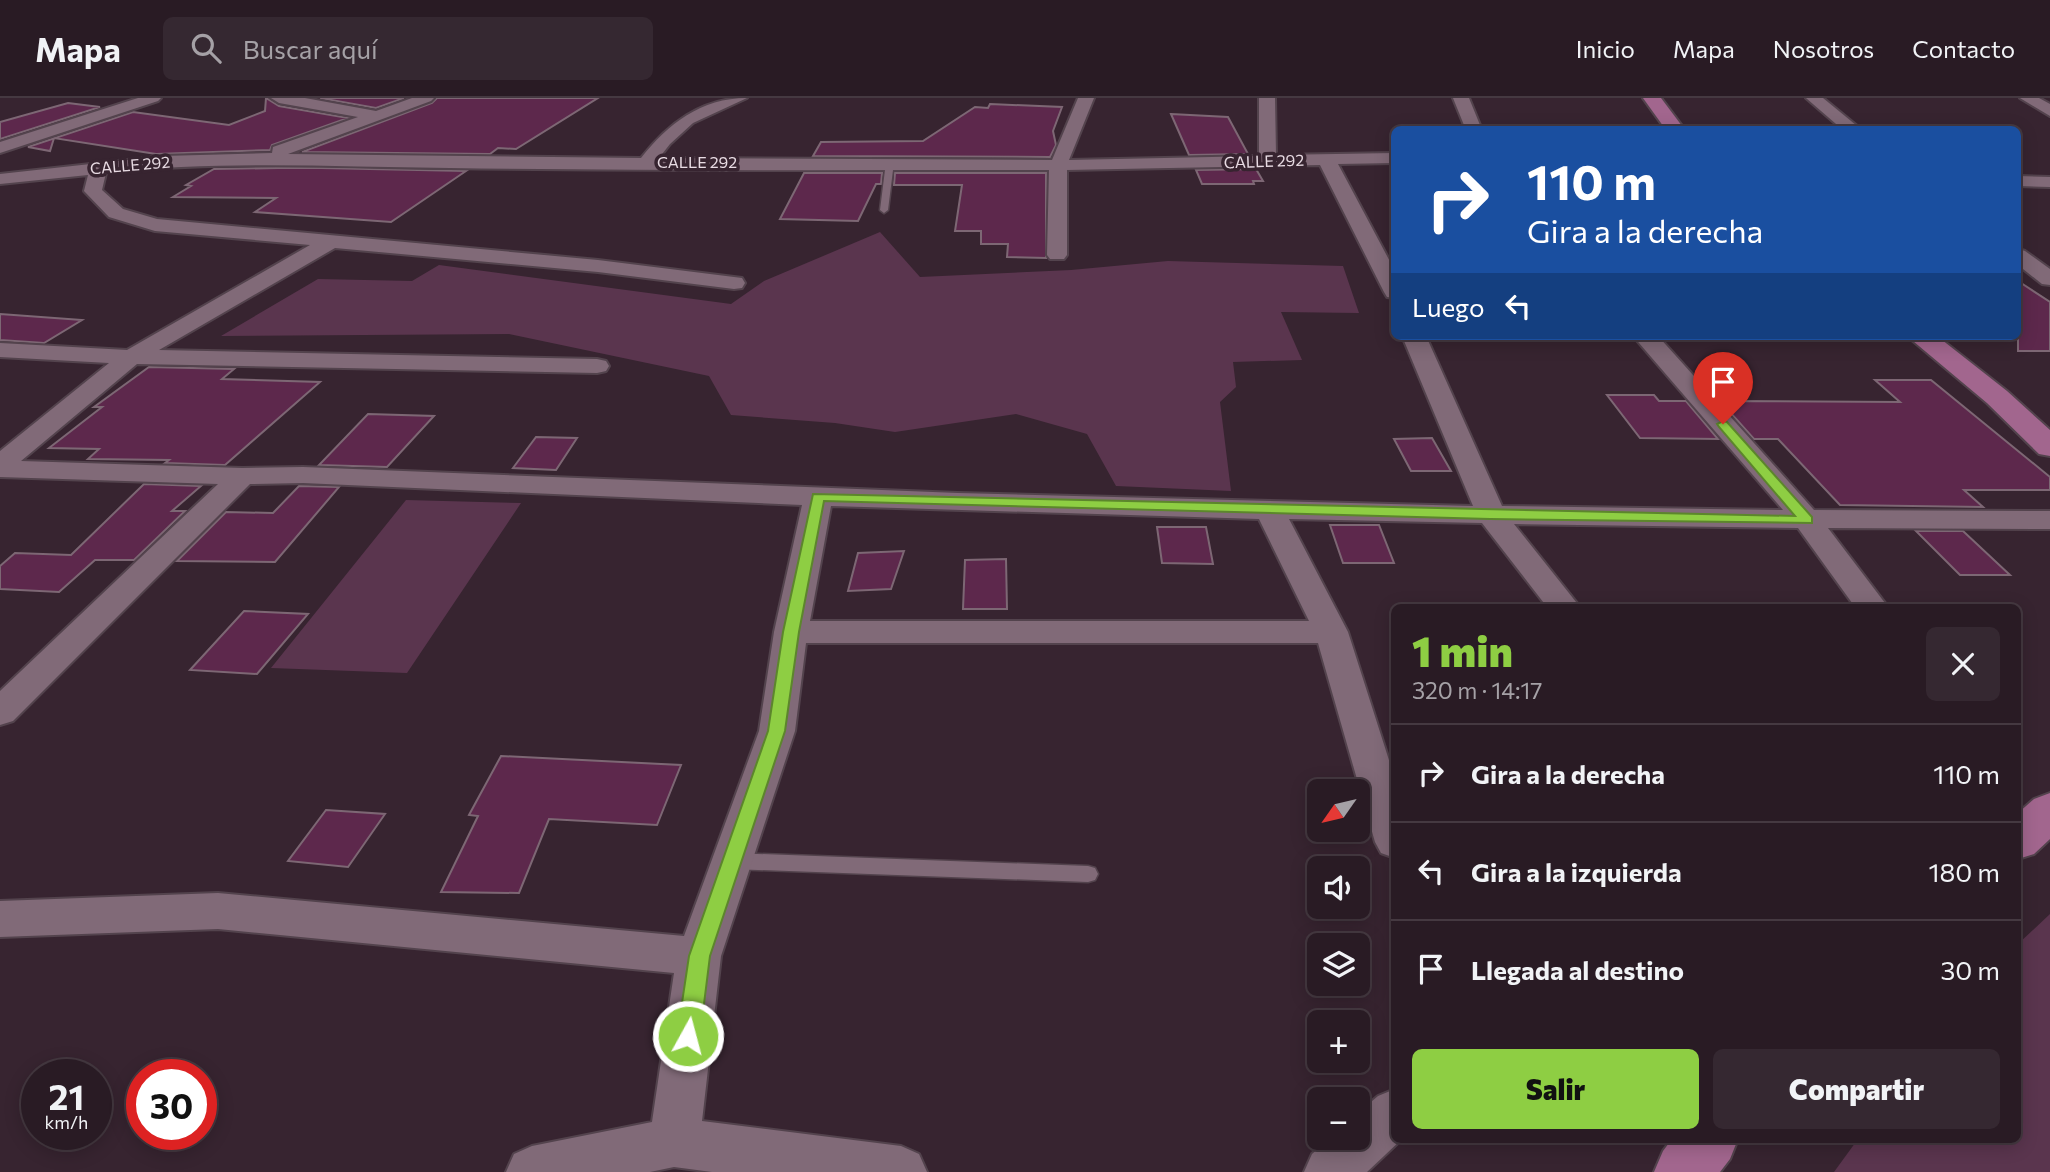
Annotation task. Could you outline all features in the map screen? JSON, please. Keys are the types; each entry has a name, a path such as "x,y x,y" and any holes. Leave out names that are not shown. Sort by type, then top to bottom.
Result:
{"main road":[{"path":"1652,98 1673,126"},
{"path":"1925,340 1997,397 2050,447"},
{"path":"2021,838 2050,811"},
{"path":"1684,1172 1706,1143"}],"street":[{"path":"0,148 153,98"},
{"path":"279,98 376,115"},
{"path":"260,158 426,98"},
{"path":"647,162 664,140 687,120 739,98"},
{"path":"1057,255 1058,164 1086,98"},
{"path":"1267,98 1268,161"},
{"path":"1461,98 1472,126"},
{"path":"1814,98 1849,126"},
{"path":"2028,98 2050,111"},
{"path":"27,125 55,130"},
{"name":"CALLE 292","path":"0,179 163,161 260,158 450,163 1058,164 1391,158"},
{"path":"1325,159 1391,284"},
{"path":"98,168 93,191 116,213 155,225 598,266 734,283"},
{"path":"2021,181 2050,182"},
{"path":"0,467 131,358 330,242"},
{"path":"2021,257 2050,279"},
{"path":"1416,340 1490,515 1562,604"},
{"path":"1649,340 1807,520 1870,604"},
{"path":"0,350 131,358 597,366"},
{"path":"0,467 242,476 303,475 818,497 1490,515 1807,520 2050,520"},
{"path":"0,712 242,476"},
{"path":"674,1142 699,956 776,731 791,632 818,497"},
{"path":"1269,509 1331,632 1391,829"},
{"path":"791,632 1331,632"},
{"path":"0,919 219,911 699,956"},
{"path":"1330,1172 1391,1117"},
{"path":"531,1172 674,1142 901,1172"}],"lane":[{"path":"884,210 890,162"},
{"path":"732,861 1088,874"}],"shaded area":[{"path":"880,232 920,277 1071,270 1168,261 1343,266 1359,313 1281,312 1302,360 1233,362 1236,387 1220,402 1231,491 1116,486 1087,434 1016,414 895,432 835,423 731,415 709,376 509,334 221,336 318,279 412,281 439,265 731,304 764,281"},
{"path":"406,500 521,503 407,673 271,668"},
{"path":"2050,914 2050,1172 1834,1172 1855,1143 2021,1143 2021,941"}],"building":[{"path":"266,98 279,106 348,118 272,145 270,150 156,154 55,138 133,112 229,125 265,111"},
{"path":"320,98 404,98 376,108"},
{"path":"437,98 598,98 516,149 498,148 490,154 302,152 432,103"},
{"path":"68,103 100,107 0,139 0,122"},
{"path":"990,104 1062,107 1053,131 1056,145 1050,157 813,156 821,142 923,141 975,107 988,108"},
{"path":"1171,114 1228,117 1248,154 1189,155"},
{"path":"54,138 50,151 28,147"},
{"path":"214,169 466,171 391,222 255,212 276,198 173,197 191,186 186,185"},
{"path":"1256,169 1263,181 1253,181 1254,184 1202,184 1196,170"},
{"path":"804,173 882,173 881,184 876,184 858,221 780,219"},
{"path":"895,173 1046,173 1046,258 1007,257 1008,244 981,244 981,231 955,231 962,185 894,185"},
{"path":"2021,283 2050,302 2050,351 2018,351 2018,340 2021,340"},
{"path":"0,314 82,320 44,343 0,340"},
{"path":"149,367 234,369 222,379 320,382 225,465 165,463 169,460 88,459 99,449 49,448 102,407 94,407"},
{"path":"1875,380 1931,380 2050,477 2050,490 1964,490 1983,507 1840,505 1778,439 1754,439 1720,401 1900,402"},
{"path":"1607,395 1654,395 1659,401 1686,401 1718,439 1640,438"},
{"path":"368,414 434,416 387,467 319,465"},
{"path":"536,437 577,438 556,470 513,468"},
{"path":"1432,438 1451,471 1411,471 1394,439"},
{"path":"144,484 201,486 172,511 185,511 134,560 95,560 59,592 0,589 0,566 15,553 71,555"},
{"path":"299,486 339,487 275,562 177,561 226,512 273,513"},
{"path":"1330,525 1379,525 1394,563 1343,563"},
{"path":"1157,527 1206,527 1213,564 1162,563"},
{"path":"1916,531 1963,531 2010,575 1960,575"},
{"path":"904,551 891,589 848,591 858,553"},
{"path":"1006,559 1007,609 963,609 965,560"},
{"path":"244,611 308,614 257,674 190,670"},
{"path":"501,756 681,765 657,825 549,819 519,893 441,892 478,816 469,815"},
{"path":"326,810 385,814 348,867 288,861"}],"route":[{"path":"688,1036 699,956 776,731 791,632 818,497 1490,515 1807,520 1723,424"}]}
